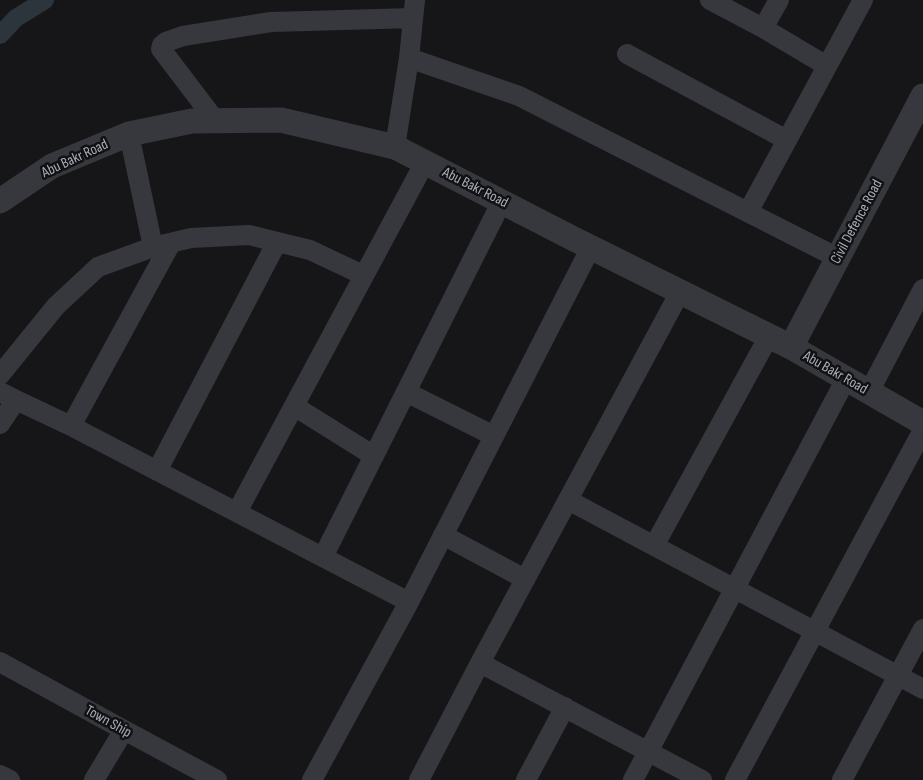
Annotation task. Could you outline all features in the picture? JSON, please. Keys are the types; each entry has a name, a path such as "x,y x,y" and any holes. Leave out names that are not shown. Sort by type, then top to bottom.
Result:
{"street":[{"path":"710,0 763,28 827,66"},
{"path":"763,28 779,0"},
{"path":"748,212 864,0"},
{"path":"215,120 161,49 162,45 166,42 183,36 271,22 414,9 409,58 395,147"},
{"path":"627,54 787,140"},
{"path":"409,58 519,96 838,258"},
{"name":"Civil Defence Road","path":"791,347 921,105"},
{"name":"Abu Bakr Road","path":"0,201 52,166 129,134 192,121 281,120 395,147 791,347 923,423"},
{"path":"71,426 162,245 129,134"},
{"path":"237,512 425,162"},
{"path":"323,557 502,201"},
{"path":"0,376 56,306 98,267 162,245 191,238 249,235 310,250 363,276"},
{"path":"157,471 277,242"},
{"path":"312,780 409,602 591,247"},
{"path":"869,392 923,289"},
{"path":"419,780 680,292"},
{"path":"654,546 769,336"},
{"path":"633,780 846,379"},
{"path":"406,392 494,436"},
{"path":"0,424 8,396 71,426 409,602"},
{"path":"294,406 374,456"},
{"path":"735,780 923,430"},
{"path":"568,500 923,689"},
{"path":"443,535 525,579"},
{"path":"842,780 923,629"},
{"name":"Town Ship","path":"0,662 217,780"},
{"path":"480,663 702,780"},
{"path":"526,780 565,707"},
{"path":"94,780 124,730"},
{"path":"0,775 10,780"}],"waterway":[{"path":"0,35 16,18 45,0"}]}
